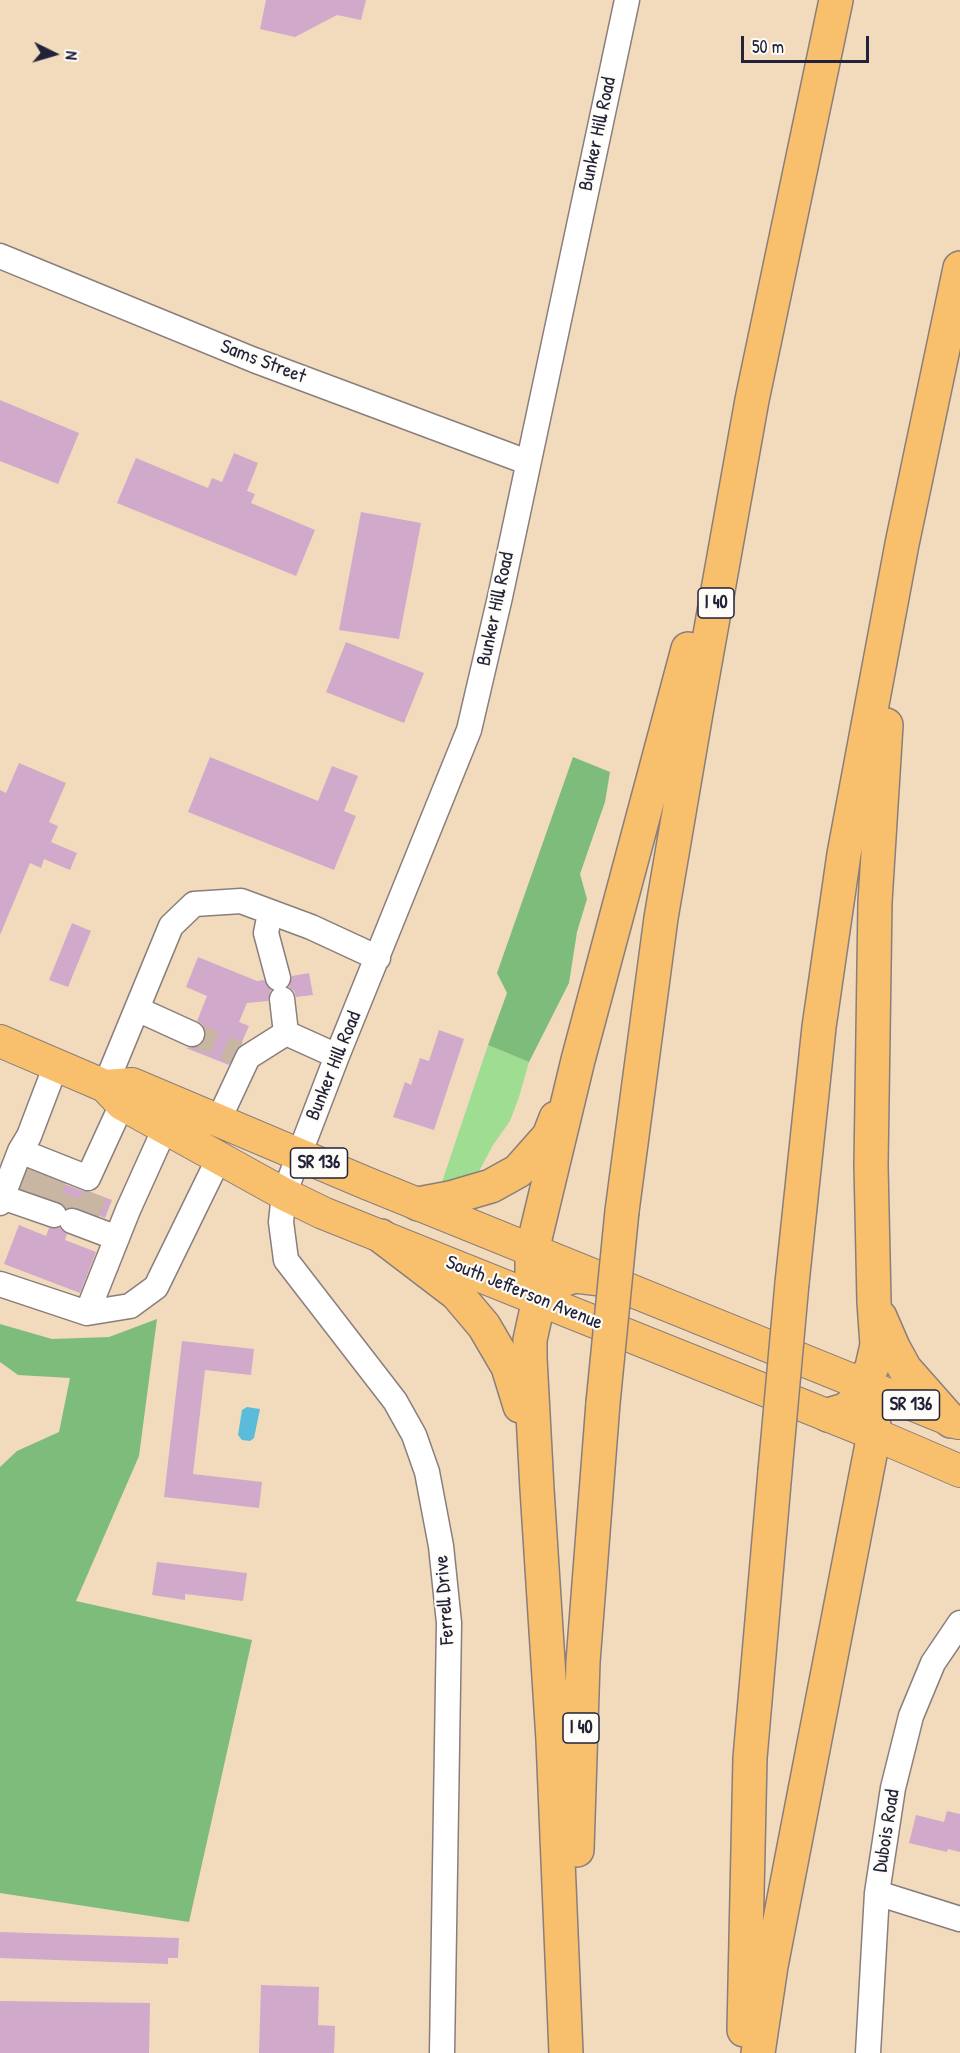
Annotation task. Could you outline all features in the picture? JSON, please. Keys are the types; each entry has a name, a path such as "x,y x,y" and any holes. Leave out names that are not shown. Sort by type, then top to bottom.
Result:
{"highway":[{"name":"I 40","path":"569,2053 583,1662 603,1403 622,1211 661,918 753,400 836,0"},
{"path":"743,2053 750,1758 792,1283 819,1027 844,854 902,544 960,268"},
{"path":"540,1300 532,1272 532,1251 578,1060 753,400"},
{"path":"828,1415 845,1410 853,1404 863,1386 877,1345 871,1165 875,902 884,748 902,544"},
{"path":"418,1204 450,1198 491,1186 518,1171 549,1136 578,1060"},
{"path":"381,1236 457,1294 484,1326 508,1367 523,1414 537,1489"},
{"path":"569,2053 530,1358 532,1325 540,1300 556,1282 575,1276 600,1279"},
{"path":"874,1302 905,1369 956,1423"},
{"path":"758,2053 771,1966 874,1434 873,1404 863,1386"}],"main road":[{"name":"South Jefferson Avenue","path":"0,1041 56,1065 113,1095 165,1128 323,1213 828,1415 960,1471"},
{"name":"South Jefferson Avenue","path":"113,1095 132,1084 600,1279 956,1423"}],"street":[{"name":"Bunker Hill Road","path":"284,1194 337,1056 469,730 500,597 627,0"},
{"name":"Sams Street","path":"0,256 254,360 527,462"},
{"path":"52,1192 113,1095 137,1009 171,926 194,904 241,902 311,927 378,958"},
{"path":"270,912 266,933 280,988 286,1033"},
{"path":"137,1009 192,1034"},
{"path":"286,1033 337,1056"},
{"path":"218,1121 243,1055 286,1033"},
{"path":"56,1065 29,1136 52,1192 117,1238"},
{"path":"87,1313 165,1128"},
{"path":"0,1284 87,1313 130,1306 156,1287 219,1158"},
{"name":"Ferrell Drive","path":"284,1194 281,1222 286,1260 395,1401 414,1435 427,1472 441,1546 449,1623 442,2053"},
{"name":"Dubois Road","path":"868,2053 877,1893 892,1788 911,1716 933,1663 960,1623"},
{"path":"877,1893 960,1919"}],"green space":[{"path":"573,757 610,772 605,802 580,874 587,899 577,932 569,983 529,1062 488,1045 507,993 497,973"},
{"path":"488,1045 529,1062 519,1097 510,1121 493,1145 476,1177 439,1191"},
{"path":"157,1319 139,1456 76,1601 252,1640 189,1922 0,1893 0,1467 17,1451 59,1432 70,1378 18,1375 0,1362 0,1324 52,1339 109,1337"}],"water":[{"path":"247,1407 260,1409 254,1438 250,1441 242,1440 238,1435 242,1410"}],"building":[{"path":"266,0 366,0 361,20 337,15 295,37 260,29"},
{"path":"0,400 79,433 58,484 0,461"},
{"path":"234,453 258,463 247,491 255,494 251,503 315,530 296,576 117,503 136,458 208,488 212,478 222,482"},
{"path":"361,512 421,523 399,639 339,630"},
{"path":"346,642 424,673 404,723 326,692"},
{"path":"210,757 318,801 332,766 358,776 344,811 356,816 334,870 188,812"},
{"path":"19,763 66,783 49,822 58,826 51,842 77,853 70,870 44,859 41,868 30,863 0,935 0,790 6,793"},
{"path":"72,923 91,931 68,987 49,980"},
{"path":"198,957 257,981 264,980 271,990 268,1001 247,1003 239,1022 249,1026 229,1065 186,1048 200,1046 205,1040 206,1033 203,1025 197,1021 207,996 186,987"},
{"path":"309,973 313,995 296,997 294,991 289,987 292,976"},
{"path":"439,1030 464,1039 434,1130 393,1117 405,1082 411,1085 420,1058 429,1061"},
{"path":"28,1170 112,1200 105,1218 77,1208 66,1208 59,1202 21,1188"},
{"path":"19,1225 46,1236 49,1228 60,1228 67,1234 65,1240 96,1252 80,1293 4,1264"},
{"path":"182,1341 254,1349 251,1375 205,1370 193,1474 262,1482 259,1508 164,1497"},
{"path":"157,1562 247,1573 243,1601 185,1594 185,1600 152,1595"},
{"path":"947,1811 960,1814 960,1852 948,1849 947,1852 909,1843 916,1815 944,1822"},
{"path":"0,1932 179,1938 178,1958 168,1958 168,1964 0,1958"},
{"path":"261,1985 319,1987 318,2025 335,2026 334,2053 259,2053"},
{"path":"0,2001 150,2003 149,2053 0,2053"}],"tunnel":[{"path":"192,1034 238,1053"},
{"path":"28,1193 37,1171"},
{"path":"46,1200 55,1178"},
{"path":"64,1219 77,1186"},
{"path":"86,1216 95,1194"}]}
